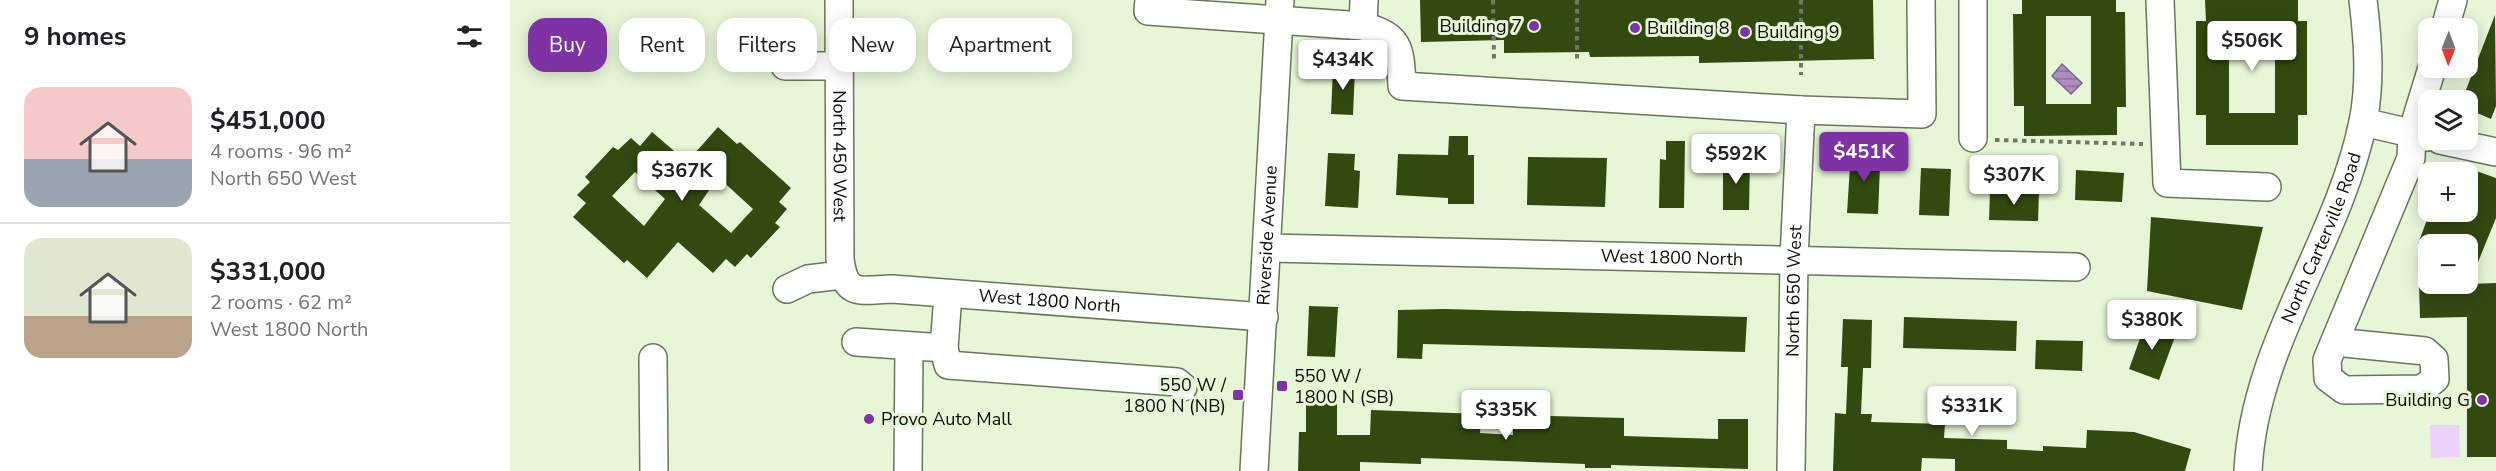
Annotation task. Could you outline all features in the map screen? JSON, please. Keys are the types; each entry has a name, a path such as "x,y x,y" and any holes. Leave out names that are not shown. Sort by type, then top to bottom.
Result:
{"street":[{"name":"North 450 West","path":"839,0 839,18"},
{"path":"1149,0 1148,11 1280,10 1363,13 1395,44 1401,57 1402,86 1801,110 1922,114 1921,0"},
{"path":"1973,0 1973,138"},
{"path":"2160,0 2167,183 2266,188"},
{"name":"North Carterville Road","path":"2248,471 2249,440 2257,399 2272,353 2335,206 2363,122 2368,47 2363,0"},
{"path":"2448,18 2453,0"},
{"name":"Riverside Avenue","path":"1254,471 1280,10"},
{"name":"North 450 West","path":"838,72 842,275"},
{"name":"North 650 West","path":"1791,471 1794,259 1801,110"},
{"path":"2363,122 2418,135"},
{"path":"2335,342 2418,140"},
{"path":"2478,148 2496,152"},
{"name":"West 1800 North","path":"1267,248 2076,267"},
{"path":"787,289 808,279 842,275"},
{"name":"West 1800 North","path":"842,275 846,283 858,291 892,289 1264,316"},
{"path":"948,294 944,348 948,365 1177,382 1183,387"},
{"path":"856,342 944,348"},
{"path":"908,471 909,346"},
{"path":"653,357 654,471"}],"path":[{"path":"1493,0 1494,59"},
{"path":"1576,0 1577,61"},
{"path":"1801,0 1801,75"},
{"path":"1973,138 2166,145"}],"shaded area":[{"path":"2062,64 2082,83 2071,94 2052,76"},
{"path":"2430,425 2459,425 2460,457 2431,458"}],"building":[{"path":"1420,0 1873,0 1874,59 1699,63 1699,56 1590,57 1589,52 1504,53 1504,40 1421,42"},
{"path":"2022,0 2116,0 2116,12 2125,12 2126,107 2117,107 2117,135 2024,136 2024,106 2014,106 2013,14 2022,14","holes":["2046,16 2091,16 2091,104 2046,104"]},
{"path":"2205,0 2298,0 2298,21 2307,21 2307,115 2298,115 2298,145 2206,145 2206,115 2196,115 2196,21 2206,21","holes":["2229,24 2275,24 2275,113 2229,113"]},
{"path":"2495,15 2496,106 2491,119 2478,113 2478,90 2466,90 2471,78 2478,78 2478,59"},
{"path":"1333,68 1355,69 1353,115 1331,114"},
{"path":"718,127 737,144 740,142 791,188 779,202 787,209 775,223 780,227 751,258 747,254 735,267 726,259 713,273 678,242 647,278 627,260 624,263 573,217 586,203 577,195 590,182 585,177 613,147 618,150 631,138 640,146 652,132 687,162","holes":["635,172 665,199 644,226 612,196","718,177 753,209 731,233 699,205"]},
{"path":"1449,136 1468,136 1468,155 1474,155 1474,204 1448,204 1448,198 1396,195 1398,154 1448,155"},
{"path":"1666,141 1685,141 1684,208 1659,208 1660,159 1666,160"},
{"path":"1858,145 1877,146 1876,167 1880,167 1878,214 1847,213 1850,166 1857,166"},
{"path":"1328,153 1355,154 1354,170 1360,171 1358,208 1325,206"},
{"path":"1528,157 1607,158 1605,207 1527,205"},
{"path":"1723,161 1750,161 1749,210 1723,210"},
{"path":"1921,168 1951,169 1949,216 1919,215"},
{"path":"2076,170 2124,173 2122,202 2075,200"},
{"path":"2478,172 2496,178 2496,218 2478,262 2478,234 2422,234 2426,222 2478,222"},
{"path":"1990,190 2039,192 2038,221 1989,220"},
{"path":"2151,217 2263,227 2242,310 2147,291"},
{"path":"2496,283 2496,457 2467,457 2467,317 2420,318 2419,294 2478,294 2478,284"},
{"path":"1309,306 1338,307 1335,357 1307,356"},
{"path":"1445,309 1747,317 1745,352 1423,344 1422,359 1397,358 1398,310"},
{"path":"1904,317 2017,321 2016,351 1903,348"},
{"path":"1843,319 1872,320 1871,368 1863,368 1861,414 1872,414 1871,422 1945,424 1944,438 2007,440 2007,449 2043,451 2043,446 2086,448 2087,430 2134,432 2191,449 2185,471 1955,471 1955,459 1922,458 1921,471 1833,471 1835,413 1846,414 1848,367 1841,367"},
{"path":"2146,322 2176,334 2159,380 2129,369"},
{"path":"2036,340 2083,341 2082,371 2035,369"},
{"path":"1306,393 1337,393 1337,435 1370,435 1371,410 1481,414 1480,433 1513,435 1513,415 1624,418 1624,436 1718,439 1718,419 1748,419 1748,469 1611,465 1611,468 1585,468 1585,464 1421,458 1421,464 1360,462 1360,471 1298,471 1299,432 1306,432"}],"place":[{"name":"Building 7","path":"1534,26"},
{"name":"Building 8","path":"1635,28"},
{"name":"Building 9","path":"1745,32"},
{"name":"550 W / 1800 N (SB)","path":"1282,386"},
{"name":"550 W / 1800 N (NB)","path":"1238,395"},
{"name":"Building G","path":"2482,400"},
{"name":"Provo Auto Mall","path":"869,419"}]}
